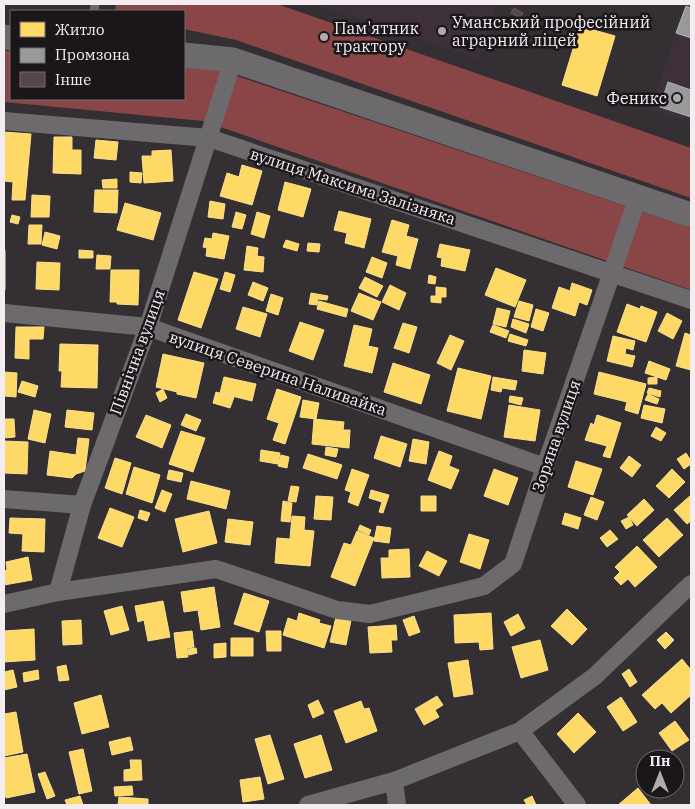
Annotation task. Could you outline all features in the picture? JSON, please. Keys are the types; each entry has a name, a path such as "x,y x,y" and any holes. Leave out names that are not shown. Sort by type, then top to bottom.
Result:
{"main road":[{"path":"185,55 234,60 691,215"}],"street":[{"name":"Північна вулиця","path":"58,592 82,505 148,327 234,60"},
{"name":"вулиця Максима Залізняка","path":"4,121 209,138 691,300"},
{"name":"Зоряна вулиця","path":"58,592 216,569 337,610 370,614 484,586 513,564 638,197"},
{"name":"вулиця Северина Наливайка","path":"4,313 148,327 545,467"},
{"path":"4,498 82,505"},
{"path":"308,805 394,781 520,731 595,676 691,584"},
{"path":"4,604 58,592"},
{"path":"520,731 577,805"},
{"path":"394,781 397,805"}],"shaded area":[{"path":"116,4 277,4 691,148 691,198 236,40 185,29 185,10 115,10"},
{"name":"Уманський професійний аграрний ліцей","path":"315,4 496,4 478,59"},
{"path":"679,4 691,4 691,123 650,109 686,6"},
{"path":"4,51 10,51 10,100 185,100 185,67 219,70 691,228 691,290 203,121 4,102"}],"building: Житло":[{"path":"580,26 615,36 597,96 562,85"},
{"path":"4,132 31,134 25,200 12,200 13,182 4,181"},
{"path":"54,137 72,137 72,150 81,150 81,174 53,173"},
{"path":"96,140 118,142 116,160 94,158"},
{"path":"171,150 173,181 144,183 142,156 152,156 152,151"},
{"path":"242,165 262,171 252,205 220,196 227,173 239,177"},
{"path":"130,172 142,173 141,183 130,182"},
{"path":"117,179 117,188 103,188 102,180"},
{"path":"285,182 311,189 303,217 278,210"},
{"path":"95,190 118,190 117,213 94,212"},
{"path":"32,195 50,196 49,217 31,217"},
{"path":"210,201 225,204 223,219 208,217"},
{"path":"125,203 161,213 153,240 117,230"},
{"path":"339,211 371,219 364,248 345,243 347,233 334,230"},
{"path":"236,212 246,215 242,229 232,227"},
{"path":"257,212 270,216 264,238 251,234"},
{"path":"12,215 20,217 18,224 10,222"},
{"path":"392,220 409,225 406,236 418,239 410,269 396,265 398,256 382,252"},
{"path":"29,225 42,225 41,244 28,244"},
{"path":"45,232 60,236 57,249 42,245"},
{"path":"213,233 229,236 224,259 206,256 207,248 203,247 205,238 212,239"},
{"path":"286,240 299,244 297,251 283,247"},
{"path":"308,243 320,244 319,252 307,251"},
{"path":"440,244 470,250 465,271 441,266 442,258 437,257"},
{"path":"247,246 258,248 257,256 264,257 263,272 244,270"},
{"path":"5,250 5,290 4,290"},
{"path":"79,250 93,251 93,258 79,258"},
{"path":"97,255 111,256 110,269 96,269"},
{"path":"372,257 387,263 382,278 366,272"},
{"path":"37,262 60,263 59,290 36,289"},
{"path":"496,268 526,280 515,307 485,295"},
{"path":"111,270 139,270 138,305 110,302"},
{"path":"194,272 218,279 201,328 178,320"},
{"path":"225,272 235,275 230,292 220,289"},
{"path":"429,275 436,277 435,284 428,283"},
{"path":"365,277 383,286 377,297 359,288"},
{"path":"253,282 268,288 263,301 248,295"},
{"path":"572,283 592,290 587,305 579,302 575,316 552,308 559,287 570,291"},
{"path":"390,285 406,293 399,310 382,302"},
{"path":"436,287 446,288 446,297 441,297 441,303 431,302 431,296 436,296"},
{"path":"311,293 328,296 327,300 318,299 317,305 309,304"},
{"path":"359,293 381,302 373,320 351,311"},
{"path":"271,294 283,298 278,315 266,311"},
{"path":"319,301 348,309 346,317 317,309"},
{"path":"519,301 533,305 529,321 514,317"},
{"path":"627,304 640,309 641,306 657,312 646,342 617,332"},
{"path":"243,307 267,314 260,337 236,329"},
{"path":"497,308 510,311 506,327 493,324"},
{"path":"536,309 549,313 543,331 531,327"},
{"path":"667,313 682,321 673,339 658,331"},
{"path":"513,319 529,324 526,333 511,327"},
{"path":"300,322 324,330 313,360 289,351"},
{"path":"403,323 417,327 409,353 394,348"},
{"path":"354,325 372,329 368,346 378,348 372,373 344,366"},
{"path":"493,325 509,331 506,338 490,332"},
{"path":"16,327 44,327 43,339 29,339 29,359 15,358"},
{"path":"685,333 691,335 691,370 676,366"},
{"path":"510,334 528,340 526,346 508,341"},
{"path":"450,335 464,341 451,370 437,363"},
{"path":"613,336 635,341 633,350 626,348 625,354 635,356 632,367 607,361"},
{"path":"60,344 98,345 97,388 61,387 62,371 59,371"},
{"path":"524,350 546,353 543,374 522,371"},
{"path":"163,354 204,363 196,398 156,387"},
{"path":"649,361 670,369 666,380 645,373"},
{"path":"393,363 430,375 421,404 384,392"},
{"path":"458,368 491,376 481,419 447,411"},
{"path":"4,372 17,373 16,397 4,396"},
{"path":"599,372 646,384 638,414 625,410 627,402 594,394"},
{"path":"224,377 256,384 252,401 220,393"},
{"path":"493,377 517,381 515,390 502,388 501,392 491,390"},
{"path":"657,377 657,384 648,384 648,378"},
{"path":"22,381 38,386 35,397 18,392"},
{"path":"649,388 661,391 660,397 647,393"},
{"path":"163,389 167,398 160,402 156,393"},
{"path":"277,389 301,397 285,444 273,440 279,423 267,419"},
{"path":"216,392 234,397 230,408 213,403"},
{"path":"648,394 659,399 657,404 645,400"},
{"path":"510,396 523,398 521,405 509,402"},
{"path":"303,400 319,403 316,419 300,417"},
{"path":"509,405 540,410 535,441 504,437"},
{"path":"644,405 665,409 662,423 641,418"},
{"path":"34,410 51,414 45,443 28,439"},
{"path":"67,410 94,413 92,430 65,427"},
{"path":"186,414 201,420 196,431 181,425"},
{"path":"146,415 171,425 162,448 136,437"},
{"path":"597,415 621,423 610,458 603,456 607,446 585,440 591,423 594,425"},
{"path":"4,419 14,419 15,437 4,438"},
{"path":"314,419 344,422 343,430 350,430 349,448 312,444"},
{"path":"656,427 666,433 661,441 651,436"},
{"path":"181,431 205,438 193,472 169,464"},
{"path":"381,436 407,444 400,467 374,458"},
{"path":"78,438 89,439 85,471 76,474 72,478 47,475 50,451 76,455"},
{"path":"413,439 429,442 426,464 409,461"},
{"path":"4,441 28,442 27,474 4,473"},
{"path":"326,447 338,449 336,457 325,455"},
{"path":"261,450 280,453 278,464 260,461"},
{"path":"439,451 452,456 449,466 459,470 451,489 428,480"},
{"path":"686,453 691,464 684,469 677,459"},
{"path":"308,454 342,465 337,479 303,468"},
{"path":"281,455 289,457 287,468 278,466"},
{"path":"629,456 641,465 632,477 620,468"},
{"path":"115,458 131,463 122,494 105,488"},
{"path":"576,461 602,469 593,495 568,487"},
{"path":"134,467 160,475 152,503 126,494"},
{"path":"352,469 369,475 358,506 348,502 351,492 345,490"},
{"path":"494,469 518,478 508,505 484,496"},
{"path":"672,469 685,482 669,498 656,486"},
{"path":"169,470 183,473 181,482 167,479"},
{"path":"191,481 230,491 226,509 187,499"},
{"path":"291,486 299,487 296,502 288,501"},
{"path":"162,490 172,494 165,512 155,508"},
{"path":"371,490 389,495 383,513 379,512 382,502 369,498"},
{"path":"691,495 691,521 687,524 674,510"},
{"path":"316,496 333,497 331,520 314,519"},
{"path":"421,496 436,496 436,511 421,511"},
{"path":"591,497 604,502 597,520 584,515"},
{"path":"644,499 654,510 637,526 627,515"},
{"path":"283,501 292,503 290,522 281,521"},
{"path":"110,508 134,517 122,547 98,538"},
{"path":"140,510 150,513 147,521 138,518"},
{"path":"209,511 217,543 183,552 175,519"},
{"path":"565,513 581,518 578,529 562,524"},
{"path":"292,516 305,517 304,530 314,531 310,566 275,563 277,538 290,539"},
{"path":"629,517 633,525 626,529 621,521"},
{"path":"10,518 45,519 44,552 22,551 23,534 9,533"},
{"path":"667,518 683,535 659,557 643,540"},
{"path":"228,519 253,522 250,545 225,542"},
{"path":"360,525 371,530 369,535 358,530"},
{"path":"377,526 391,528 389,543 374,541"},
{"path":"610,530 618,539 607,547 600,538"},
{"path":"357,531 374,538 355,586 331,577 344,543 351,545"},
{"path":"469,534 489,540 480,569 460,562"},
{"path":"637,546 657,567 635,587 628,579 621,585 614,578 620,572 615,567"},
{"path":"409,549 410,577 382,578 381,558 389,558 389,550"},
{"path":"427,551 447,561 439,576 419,566"},
{"path":"28,557 32,580 4,585 4,571 7,570 6,562"},
{"path":"214,587 220,627 201,630 198,610 184,612 181,592"},
{"path":"244,593 269,601 259,632 234,624"},
{"path":"163,601 170,637 148,641 144,620 138,622 135,606"},
{"path":"122,606 129,630 111,635 104,611"},
{"path":"567,609 587,629 572,645 551,626"},
{"path":"299,613 320,620 319,623 331,626 324,648 283,635 288,618 297,621"},
{"path":"491,613 493,649 480,650 479,642 455,643 454,615"},
{"path":"518,614 525,628 511,636 504,622"},
{"path":"414,616 420,632 409,636 403,620"},
{"path":"336,617 351,620 346,645 330,642"},
{"path":"81,620 82,644 63,645 62,621"},
{"path":"396,625 397,640 391,640 392,652 370,653 368,627"},
{"path":"34,629 35,660 4,662 4,631"},
{"path":"192,631 194,647 187,648 188,657 177,658 174,633"},
{"path":"266,631 281,631 281,651 267,651"},
{"path":"666,632 674,640 665,649 657,640"},
{"path":"231,638 253,638 253,656 231,656"},
{"path":"540,640 548,670 521,678 512,647"},
{"path":"226,643 226,657 214,658 214,644"},
{"path":"196,648 197,653 189,655 188,649"},
{"path":"682,659 691,670 691,695 671,713 662,703 655,709 642,695"},
{"path":"468,660 473,694 454,697 448,663"},
{"path":"66,665 69,680 59,681 57,667"},
{"path":"629,669 637,682 630,687 622,674"},
{"path":"13,670 17,687 4,690 4,672"},
{"path":"38,670 39,679 24,682 23,673"},
{"path":"101,695 109,727 82,734 74,703"},
{"path":"437,696 443,705 435,710 439,717 424,725 415,709"},
{"path":"621,697 637,722 623,731 607,707"},
{"path":"318,700 324,713 313,718 308,705"},
{"path":"361,701 364,709 369,708 377,731 346,743 334,711"},
{"path":"16,712 23,752 4,756 4,714"},
{"path":"578,713 596,732 574,753 557,734"},
{"path":"675,721 689,740 675,749 671,749 659,733"},
{"path":"270,735 284,779 268,784 255,739"},
{"path":"321,735 332,770 305,778 294,744"},
{"path":"130,737 133,750 112,755 109,742"},
{"path":"83,749 92,791 79,794 69,752"},
{"path":"27,754 35,792 6,798 4,758"},
{"path":"130,760 141,760 142,780 124,781 124,770 131,769"},
{"path":"45,772 55,796 47,799 38,774"},
{"path":"260,777 264,799 243,802 240,780"},
{"path":"132,786 133,795 115,796 114,787"},
{"path":"635,791 635,799 646,799 651,805 618,805"},
{"path":"80,796 83,805 67,805 65,800"},
{"path":"532,796 536,805 527,805 524,800"},
{"path":"119,797 148,799 148,805 118,805"}],"building: Промзона":[{"path":"686,6 691,8 691,38 676,33"},
{"name":"Феникс","path":"668,82 691,90 691,117 660,107"}],"building: Інше":[{"path":"514,8 523,13 520,18 511,13"}],"place":[{"name":"Уманський професійний аграрний ліцей","path":"442,31"},
{"name":"Пам'ятник трактору","path":"324,37"},
{"name":"Феникс","path":"677,98"}]}
